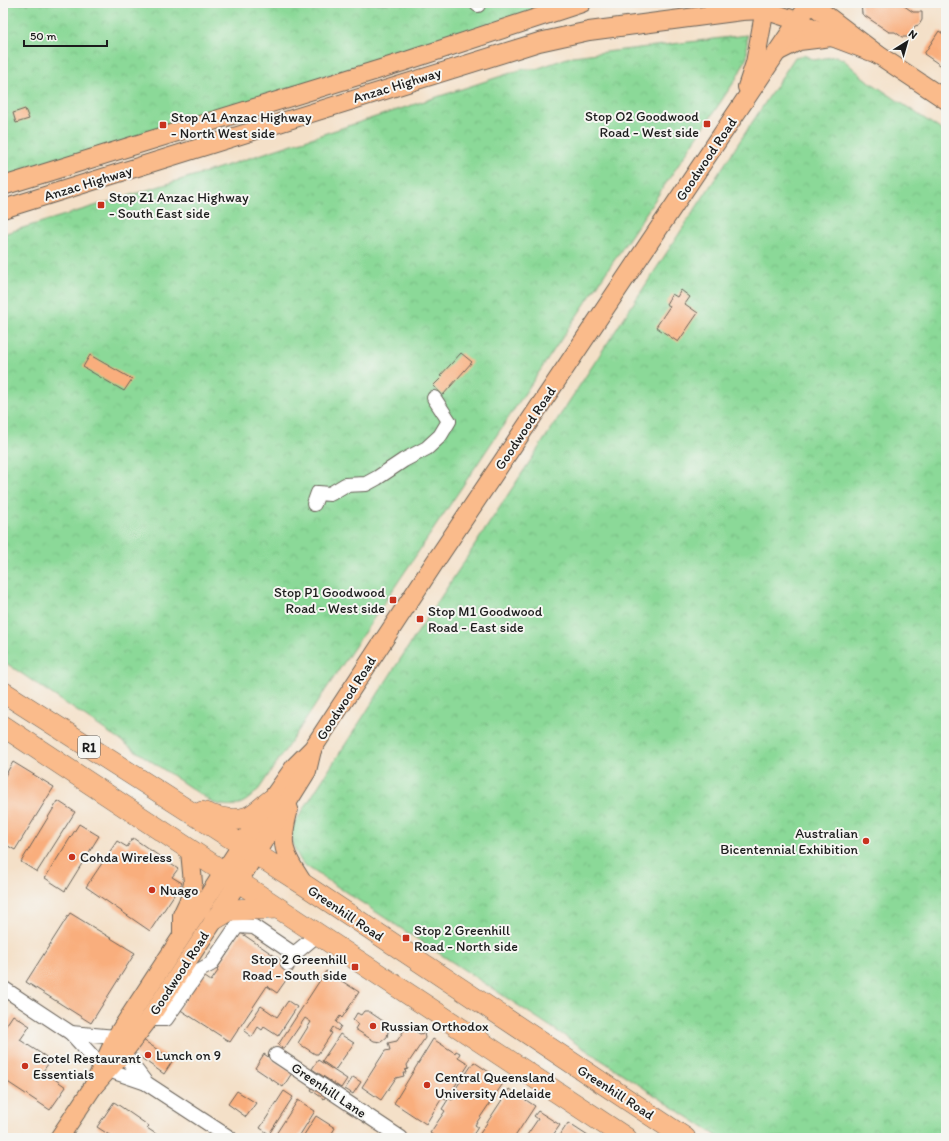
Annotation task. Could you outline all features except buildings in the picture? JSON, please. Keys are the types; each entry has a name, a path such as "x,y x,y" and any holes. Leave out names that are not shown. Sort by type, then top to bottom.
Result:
{"highway":[{"path":"3,693 17,711 42,728 47,735 38,750"},
{"name":"Greenhill Road","path":"3,693 306,886 686,1138"},
{"name":"R1","path":"3,726 626,1138"},
{"path":"175,802 224,819 238,819 248,817 271,800"},
{"path":"216,919 230,910 277,908"},
{"path":"621,1095 613,1105 612,1115 628,1131 632,1138"},
{"path":"658,1120 672,1138"}],"main road":[{"name":"Anzac Highway","path":"3,186 403,62 582,3"},
{"name":"Goodwood Road","path":"249,850 271,800 295,766 313,748 435,562 810,3"},
{"path":"810,3 877,54 946,100"},
{"name":"Anzac Highway","path":"3,209 539,42 611,28 742,11 768,5 832,37 877,54"},
{"name":"Goodwood Road","path":"740,108 755,63 768,5"},
{"path":"778,51 799,41 832,37"},
{"name":"Goodwood Road","path":"59,1138 105,1069 182,937 231,878 249,850 293,794 307,771 313,748"},
{"path":"293,794 284,827 283,845 287,858 306,886"},
{"path":"182,937 182,915 190,898 193,883 190,851"},
{"name":"Goodwood Road","path":"119,1045 149,1019 216,919 231,878"}],"street":[{"path":"314,504 318,493 330,494 345,485 366,484 427,448 440,436 449,421 434,398"},
{"path":"149,1019 166,1019 200,970 211,964 237,926 254,927 291,959 317,935"},
{"path":"3,988 71,1033 105,1069 146,1083 230,1138"},
{"path":"71,1033 119,1045 146,1083"},
{"name":"Greenhill Lane","path":"276,1055 401,1138"}],"green space":[{"path":"3,3 558,3 3,179"},
{"path":"747,35 747,57 736,79 259,789 249,799 239,804 227,806 213,803 3,661 3,234 216,169 523,69 536,69 573,56"},
{"path":"804,55 814,60 836,56 844,60 864,78 946,133 946,1138 720,1138 303,864 296,851 292,838 292,827 414,638 795,57"}],"place":[{"name":"Stop O2 Goodwood Road - West side","path":"707,124"},
{"name":"Stop A1 Anzac Highway - North West side","path":"163,125"},
{"name":"Stop Z1 Anzac Highway - South East side","path":"101,205"},
{"name":"Stop P1 Goodwood Road - West side","path":"393,600"},
{"name":"Stop M1 Goodwood Road - East side","path":"420,619"},
{"name":"Australian Bicentennial Exhibition","path":"866,841"},
{"name":"Cohda Wireless","path":"72,857"},
{"name":"Nuago","path":"152,890"},
{"name":"Stop 2 Greenhill Road - North side","path":"406,938"},
{"name":"Stop 2 Greenhill Road - South side","path":"355,967"},
{"name":"Russian Orthodox","path":"373,1026"},
{"name":"Lunch on 9","path":"148,1055"},
{"name":"Ecotel Restaurant Essentials","path":"25,1066"},
{"name":"Central Queensland University Adelaide","path":"427,1085"}]}
